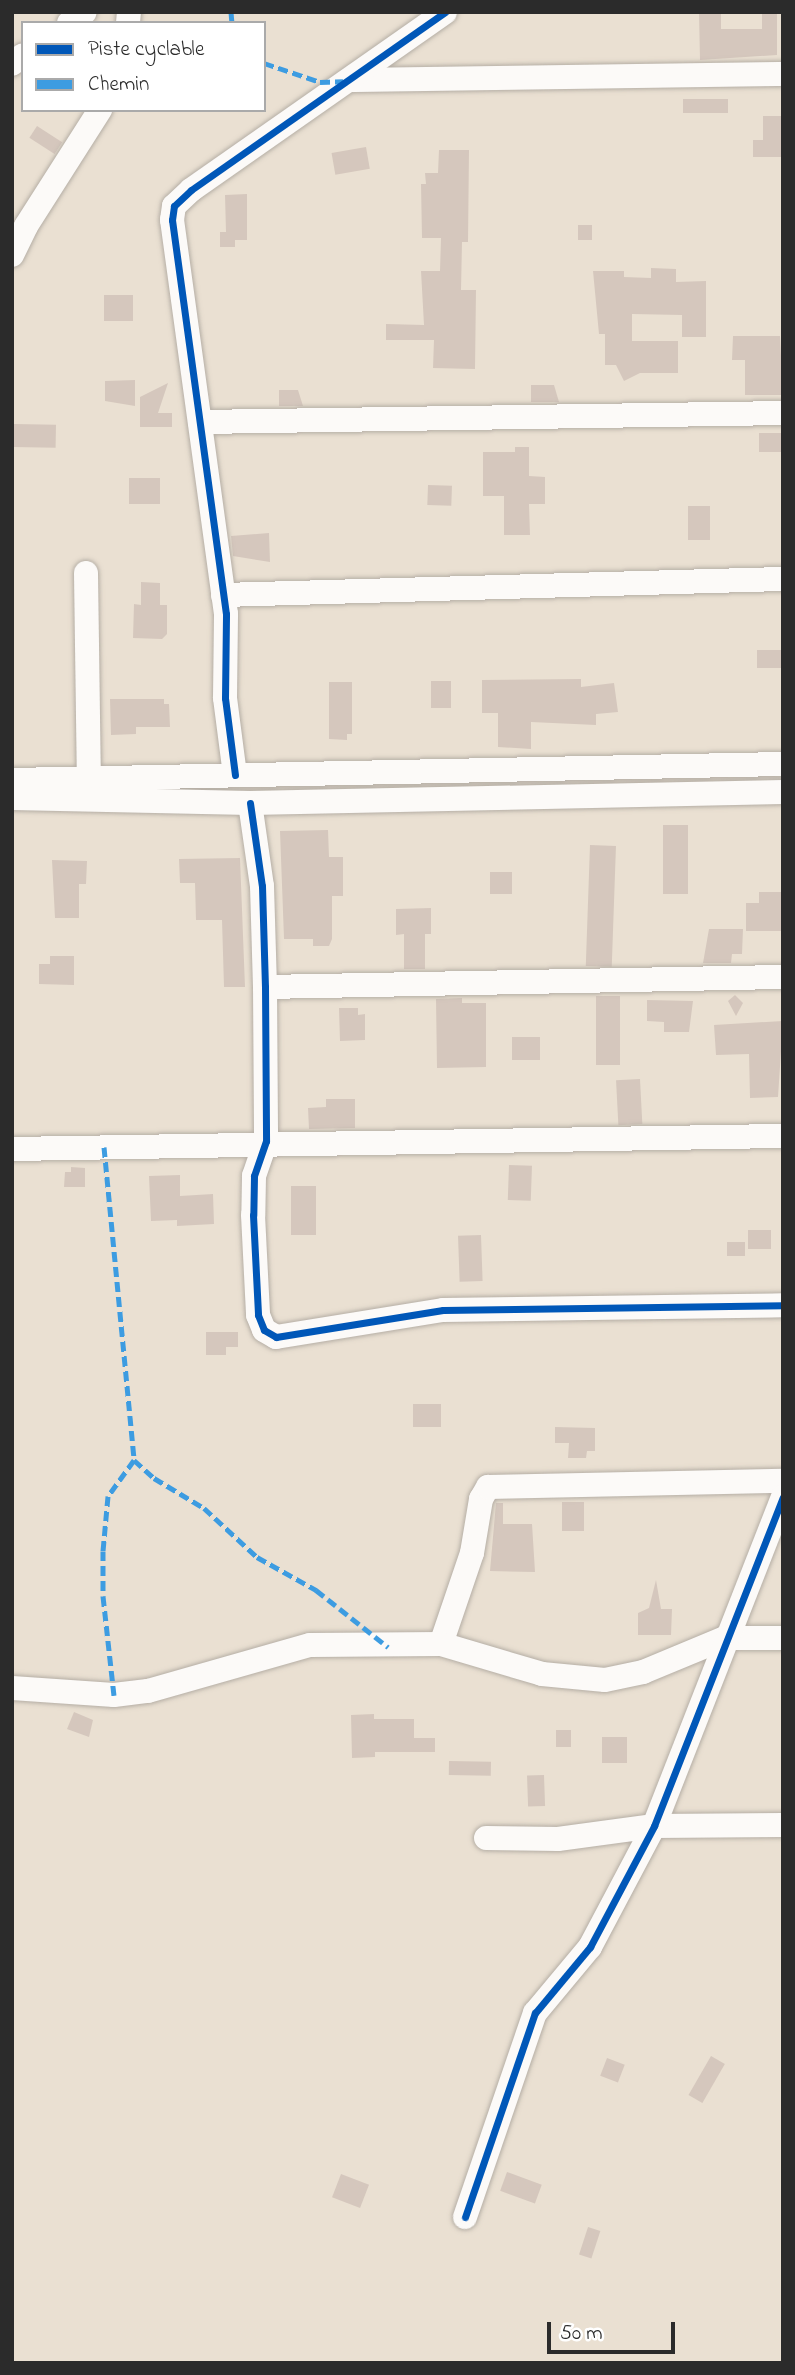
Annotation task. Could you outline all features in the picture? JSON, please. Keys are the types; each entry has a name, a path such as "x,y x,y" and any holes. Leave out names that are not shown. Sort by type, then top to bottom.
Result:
{"street":[{"path":"235,775 225,698 223,594 172,220 174,206 191,190 445,12"},
{"path":"350,80 783,74"},
{"path":"12,256 26,226 99,112"},
{"path":"200,422 783,413"},
{"path":"86,573 89,776"},
{"path":"223,594 783,579"},
{"path":"12,780 89,776 783,764"},
{"path":"12,798 250,803 783,792"},
{"path":"250,803 262,886 265,987 266,1141 254,1176 258,1315 264,1330 276,1337 443,1310 783,1306"},
{"path":"265,987 783,977"},
{"path":"12,1149 266,1141 783,1136"},
{"path":"441,1644 472,1553 481,1499 488,1487 783,1482"},
{"path":"465,2217 535,2013 590,1947 654,1826 725,1638 783,1497"},
{"path":"12,1688 114,1695 148,1691 310,1645 441,1644 542,1674 605,1680 643,1672 725,1638 783,1638"},
{"path":"486,1838 558,1839 654,1826 783,1825"}],"building":[{"path":"699,12 721,12 721,29 762,29 762,12 777,12 777,55 700,60"},
{"path":"683,99 728,99 728,113 683,113"},
{"path":"763,116 783,116 783,157 753,157 753,140 763,140"},
{"path":"37,126 62,142 55,154 29,138"},
{"path":"366,147 370,169 335,175 332,153"},
{"path":"439,150 469,150 468,242 462,242 461,290 476,290 475,369 433,368 434,340 386,340 386,324 424,325 421,271 440,271 441,238 422,238 421,184 426,184 425,173 438,173"},
{"path":"247,194 247,240 235,240 235,247 220,247 220,232 226,232 225,195"},
{"path":"578,225 592,225 592,240 578,240"},
{"path":"651,268 676,269 676,282 706,281 706,337 682,337 682,315 632,314 632,341 678,341 678,373 640,373 624,381 616,365 605,365 605,334 599,334 593,271 624,271 624,277 651,278"},
{"path":"104,295 133,295 133,321 104,321"},
{"path":"733,336 780,336 783,395 745,395 745,360 732,360"},
{"path":"135,380 135,406 105,401 105,381"},
{"path":"168,383 158,413 172,413 172,427 140,427 140,397"},
{"path":"531,385 554,385 559,402 531,402"},
{"path":"279,390 298,390 303,406 279,406"},
{"path":"14,424 56,425 56,448 14,447"},
{"path":"759,433 783,433 783,452 759,452"},
{"path":"515,447 529,447 529,476 545,477 545,504 529,504 530,535 504,535 504,496 483,496 483,452 515,452"},
{"path":"129,478 160,478 160,504 129,504"},
{"path":"428,485 452,486 451,506 427,505"},
{"path":"688,506 710,506 710,540 688,540"},
{"path":"269,533 270,562 233,556 231,536"},
{"path":"141,582 160,583 160,605 167,605 167,634 162,639 133,638 134,604 141,605"},
{"path":"757,650 783,650 783,668 757,668"},
{"path":"581,679 581,687 614,683 618,712 596,714 596,725 531,722 531,749 498,747 498,713 482,713 482,680"},
{"path":"431,681 451,681 451,708 431,708"},
{"path":"329,682 352,682 352,734 347,734 347,740 329,739"},
{"path":"110,699 164,699 164,704 169,704 170,727 136,727 136,734 111,735"},
{"path":"663,825 688,825 688,894 663,894"},
{"path":"328,830 329,857 343,857 343,896 332,896 332,939 329,946 313,946 313,939 284,939 280,831"},
{"path":"590,845 616,846 612,967 586,966"},
{"path":"240,858 245,987 224,987 222,920 196,920 195,883 180,883 179,859"},
{"path":"52,860 87,861 86,884 79,884 79,918 55,918"},
{"path":"490,872 512,872 512,894 490,894"},
{"path":"759,892 783,892 783,931 746,931 746,903 759,903"},
{"path":"431,908 431,934 425,934 425,969 404,969 404,934 396,935 396,909"},
{"path":"709,929 743,929 742,954 732,954 731,963 703,963"},
{"path":"50,956 74,956 74,985 39,984 39,964 50,964"},
{"path":"735,995 743,1003 736,1016 728,1001"},
{"path":"596,996 620,996 620,1065 596,1065"},
{"path":"462,998 462,1003 486,1003 486,1067 437,1068 436,999"},
{"path":"647,1000 693,1001 689,1032 664,1032 664,1022 647,1021"},
{"path":"339,1008 358,1008 358,1015 365,1014 365,1040 340,1041"},
{"path":"783,1021 778,1097 750,1098 749,1054 716,1055 714,1025"},
{"path":"512,1037 540,1037 540,1060 512,1060"},
{"path":"640,1079 642,1124 618,1125 616,1080"},
{"path":"326,1099 355,1099 355,1128 309,1129 308,1108 326,1107"},
{"path":"509,1165 532,1166 531,1201 508,1200"},
{"path":"71,1167 85,1168 85,1187 64,1187 65,1172 71,1172"},
{"path":"180,1175 180,1196 213,1194 214,1224 177,1226 177,1220 151,1221 149,1176"},
{"path":"291,1186 316,1186 316,1235 291,1235"},
{"path":"748,1230 771,1230 771,1249 748,1249"},
{"path":"481,1235 483,1281 460,1282 458,1236"},
{"path":"727,1242 745,1242 745,1256 727,1256"},
{"path":"206,1332 238,1332 238,1347 226,1347 226,1355 206,1355"},
{"path":"413,1404 441,1404 441,1427 413,1427"},
{"path":"555,1427 595,1428 595,1451 587,1451 586,1458 568,1458 569,1443 555,1443"},
{"path":"562,1502 584,1502 584,1531 562,1531"},
{"path":"496,1503 503,1503 503,1524 532,1524 535,1572 490,1571"},
{"path":"656,1580 661,1609 672,1609 671,1635 638,1635 638,1613 649,1608"},
{"path":"74,1712 93,1720 89,1737 67,1729"},
{"path":"374,1714 374,1719 414,1719 414,1738 435,1738 435,1752 375,1752 375,1757 352,1758 351,1715"},
{"path":"556,1730 571,1730 571,1747 556,1747"},
{"path":"602,1737 627,1737 627,1763 602,1763"},
{"path":"449,1761 491,1762 491,1776 449,1775"},
{"path":"544,1775 545,1806 528,1807 527,1776"},
{"path":"711,2056 725,2064 702,2103 688,2095"},
{"path":"607,2058 625,2065 618,2083 600,2076"},
{"path":"507,2172 542,2185 535,2203 500,2191"},
{"path":"341,2174 369,2185 360,2208 332,2197"},
{"path":"588,2227 600,2231 591,2259 579,2255"}],"marked path":[{"path":"231,12 232,21"},
{"path":"266,64 320,82 343,81"},
{"path":"104,1147 134,1460 108,1496 103,1551 103,1596 114,1695"},
{"path":"134,1460 154,1478 204,1508 257,1557 316,1590 388,1647"}],"cycle path":[{"path":"235,775 225,698 226,614 172,220 174,206 191,190 445,12"},
{"path":"250,803 262,886 265,987 266,1141 254,1176 253,1215 258,1315 264,1330 276,1337 443,1310 783,1305"},
{"path":"465,2217 535,2013 590,1947 654,1826 783,1497"}]}
